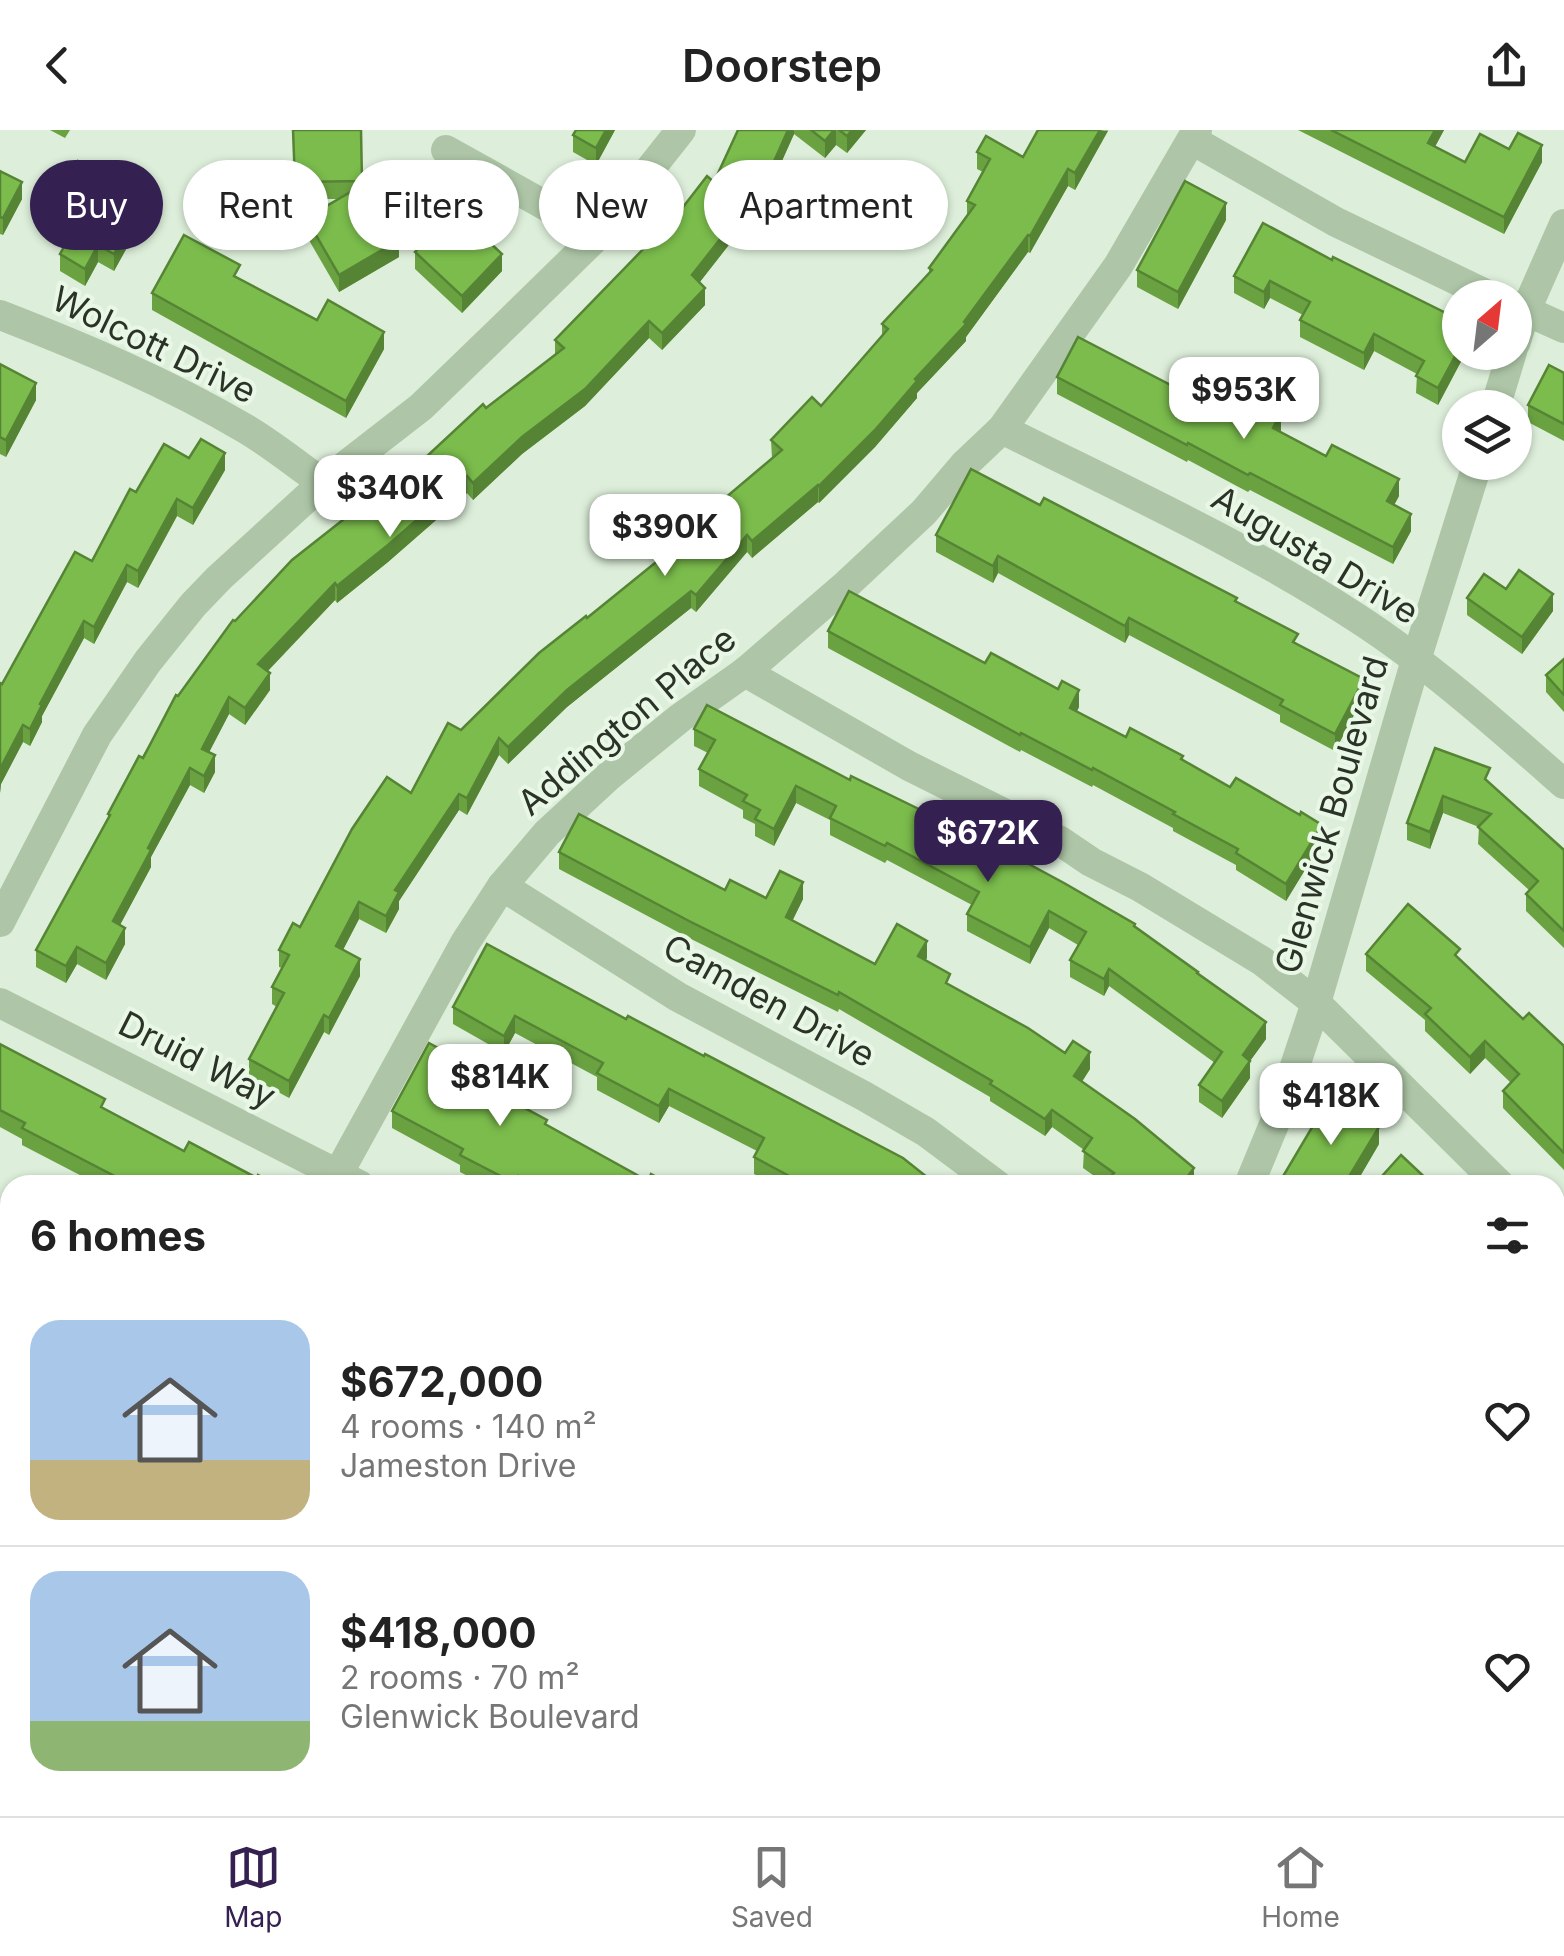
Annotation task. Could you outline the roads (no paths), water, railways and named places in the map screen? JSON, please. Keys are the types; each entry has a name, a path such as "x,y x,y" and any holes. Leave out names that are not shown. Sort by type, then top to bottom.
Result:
{"street":[{"path":"657,160 681,130"},
{"path":"1195,135 1336,222 1457,280"},
{"name":"Addington Place","path":"350,1175 465,943 502,886 547,833 610,775 745,672 847,584 924,512 964,465 1002,429 1118,266 1195,135"},
{"path":"446,150 539,202"},
{"path":"1532,287 1564,224"},
{"path":"0,922 97,735 148,661 193,606 323,483 421,407 583,250"},
{"path":"1532,313 1564,328"},
{"name":"Wolcott Drive","path":"0,315 169,386 250,431 323,483"},
{"name":"Augusta Drive","path":"1002,429 1217,536 1360,619 1482,712 1564,784"},
{"name":"Glenwick Boulevard","path":"1253,1175 1282,1105 1316,1003 1472,480"},
{"path":"745,672 909,766 1060,840 1090,862 1140,887 1262,961 1316,1003 1490,1175"},
{"name":"Camden Drive","path":"502,886 678,998 926,1132 984,1175"},
{"name":"Druid Way","path":"0,1003 338,1175"}]}
